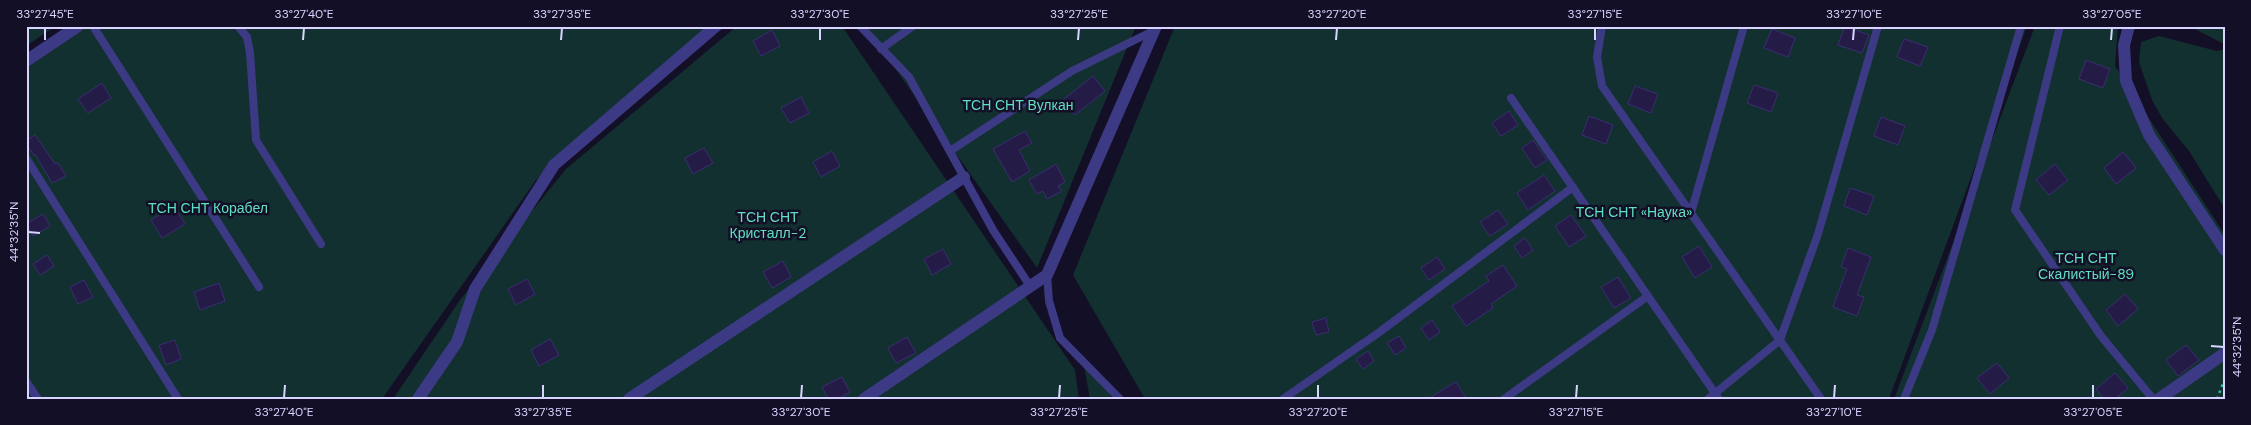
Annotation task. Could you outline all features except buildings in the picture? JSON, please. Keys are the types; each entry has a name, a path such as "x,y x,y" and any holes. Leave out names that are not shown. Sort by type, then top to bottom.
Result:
{"street":[{"path":"26,61 78,26"},
{"path":"418,399 457,342 475,289 554,165 716,26"},
{"path":"2129,26 2124,45 2126,81 2149,135 2225,250"},
{"path":"864,399 1047,275 1155,28"},
{"path":"629,399 964,177"},
{"path":"2159,399 2225,353"}],"lane":[{"path":"93,26 259,287"},
{"path":"238,26 246,37 250,52 256,140 322,244"},
{"path":"860,26 909,77 993,230 1030,286"},
{"path":"881,49 913,26"},
{"path":"1602,26 1597,57 1602,86 1821,399"},
{"path":"1691,213 1744,26"},
{"path":"1708,399 1717,396 1780,340 1818,234 1878,26"},
{"path":"1904,399 1932,330 2021,26"},
{"path":"2060,26 2015,210 2101,336 2153,399"},
{"path":"950,151 1072,71 1155,28"},
{"path":"1511,98 1717,396"},
{"path":"26,158 178,399"},
{"path":"1283,399 1381,331 1573,187"},
{"path":"1047,275 1049,301 1060,338 1120,399"},
{"path":"1504,399 1648,296"},
{"path":"26,381 38,399"}],"path":[{"path":"2216,399 2225,378"}],"green space":[{"path":"26,26 56,26 26,46"},
{"name":"ТСН СНТ Корабел","path":"84,26 711,26 536,180 382,399 26,399 26,65"},
{"name":"ТСН СНТ Кристалл-2","path":"737,26 842,26 1075,370 1079,399 393,399 460,300 566,169"},
{"name":"ТСН СНТ Вулкан","path":"865,26 1136,26 1037,268"},
{"name":"ТСН СНТ «Наука»","path":"1175,26 2027,26 1889,399 1145,399 1073,275"},
{"name":"ТСН СНТ Скалистый-89","path":"2035,26 2118,26 2115,66 2225,235 2225,399 1894,399"},
{"path":"2189,26 2225,26 2225,42 2222,43"},
{"path":"2159,36 2217,51 2225,49 2225,209 2189,151 2162,118 2152,100 2139,62 2141,42"},
{"path":"1082,355 1113,399 1090,399"}]}
